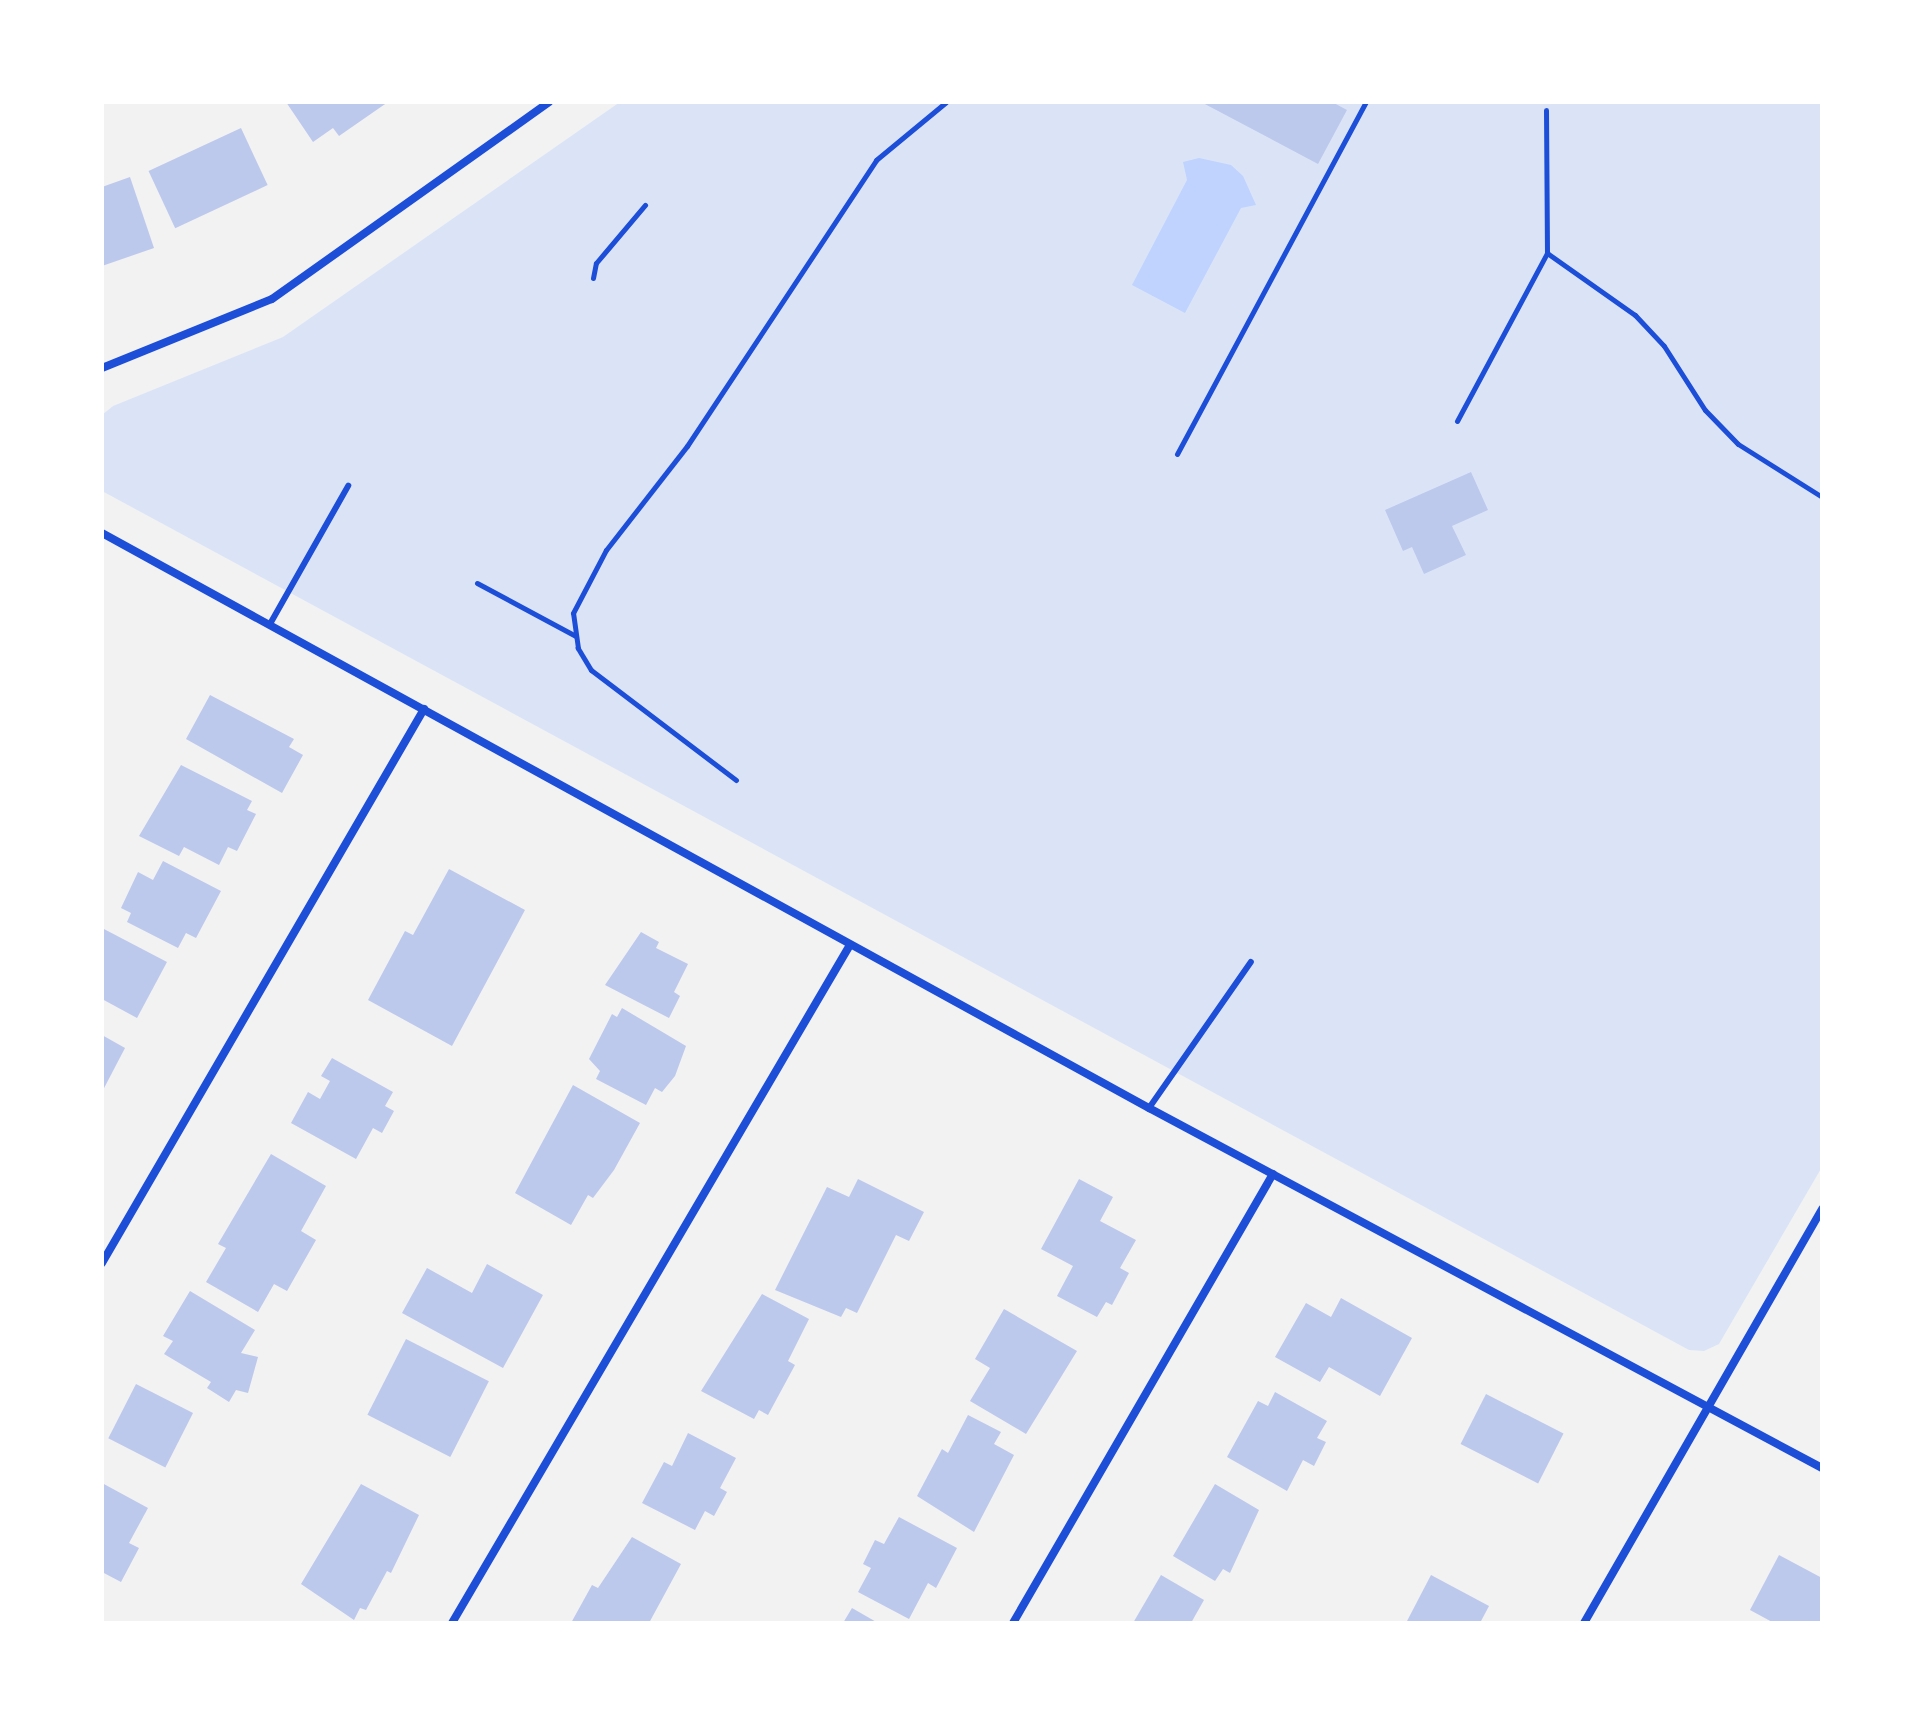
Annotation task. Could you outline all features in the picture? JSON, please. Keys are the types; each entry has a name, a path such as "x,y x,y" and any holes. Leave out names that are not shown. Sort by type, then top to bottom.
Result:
{"street":[{"path":"102,368 272,299 549,102"},
{"path":"102,533 1149,1108 1822,1468"},
{"path":"102,1263 424,709"},
{"path":"452,1623 850,945"},
{"path":"1013,1623 1273,1174"},
{"path":"1584,1623 1822,1209"}],"lane":[{"path":"270,624 348,486"},
{"path":"1149,1108 1251,962"}],"path":[{"path":"736,780 591,670 576,636 573,613 606,550 687,446 876,160 946,102"},
{"path":"1177,454 1366,102"},
{"path":"1457,421 1547,253 1546,110"},
{"path":"593,278 596,263 645,205"},
{"path":"1547,253 1635,315 1664,346 1705,410 1738,444 1822,497"},
{"path":"477,583 576,636"}],"shaded area":[{"path":"620,102 1822,102 1822,1167 1719,1344 1704,1351 1689,1350 102,491 102,415 113,406 283,337"}],"water":[{"path":"1199,158 1231,165 1243,176 1256,205 1241,208 1185,313 1132,285 1187,180 1183,162"}],"building":[{"path":"286,102 388,102 339,136 333,128 313,142"},
{"path":"1201,102 1332,102 1347,110 1318,164"},
{"path":"241,128 268,185 175,228 149,171"},
{"path":"130,177 154,248 102,266 102,187"},
{"path":"1471,472 1488,510 1452,526 1466,555 1424,574 1412,547 1403,551 1385,510"},
{"path":"210,695 294,739 289,747 303,755 282,793 186,739"},
{"path":"181,765 252,801 247,810 256,814 237,851 228,847 219,865 184,847 179,856 139,836"},
{"path":"163,861 221,891 196,938 186,933 178,948 127,922 131,913 121,908 138,872 153,880"},
{"path":"449,869 525,910 452,1046 368,1000 405,931 413,935"},
{"path":"102,928 167,962 137,1018 102,999"},
{"path":"641,932 659,942 656,948 688,964 674,992 680,996 669,1018 605,985"},
{"path":"622,1008 686,1046 675,1076 662,1092 655,1088 646,1105 596,1079 600,1071 589,1059 612,1014 617,1017"},
{"path":"102,1035 125,1048 102,1092"},
{"path":"332,1058 393,1092 385,1106 394,1111 382,1133 373,1128 356,1159 291,1123 308,1092 320,1099 330,1081 321,1076"},
{"path":"573,1085 640,1123 614,1170 593,1198 588,1195 571,1225 515,1193"},
{"path":"271,1154 326,1186 301,1231 316,1240 287,1291 274,1284 258,1312 206,1282 226,1248 218,1244"},
{"path":"858,1179 924,1212 909,1241 896,1235 857,1313 846,1308 841,1317 775,1290 827,1187 849,1197"},
{"path":"1079,1179 1113,1197 1100,1221 1136,1240 1120,1268 1129,1273 1112,1305 1106,1302 1097,1317 1057,1296 1073,1266 1041,1249"},
{"path":"487,1264 543,1295 503,1368 402,1313 427,1268 472,1293"},
{"path":"190,1291 255,1330 241,1353 258,1357 248,1393 236,1390 229,1402 207,1388 211,1382 164,1354 173,1341 163,1336"},
{"path":"762,1294 809,1319 788,1361 795,1365 768,1415 759,1410 754,1419 701,1391"},
{"path":"1341,1298 1412,1338 1380,1396 1329,1367 1320,1382 1275,1357 1306,1303 1331,1317"},
{"path":"1004,1309 1077,1351 1026,1434 970,1401 990,1368 975,1359"},
{"path":"406,1339 489,1381 450,1457 367,1415"},
{"path":"136,1384 193,1413 165,1467 108,1438"},
{"path":"1275,1392 1327,1421 1317,1438 1326,1442 1314,1466 1303,1460 1287,1491 1227,1457 1258,1401 1268,1406"},
{"path":"1486,1394 1564,1433 1538,1483 1461,1444"},
{"path":"968,1415 1001,1432 994,1444 1014,1455 974,1532 917,1496 942,1449 948,1453"},
{"path":"688,1433 736,1458 720,1488 727,1492 714,1516 705,1511 695,1530 642,1503 664,1462 672,1466"},
{"path":"102,1483 148,1508 129,1543 139,1548 121,1582 102,1572"},
{"path":"361,1484 419,1515 391,1573 387,1571 366,1610 360,1608 354,1620 301,1584"},
{"path":"1215,1484 1259,1510 1230,1573 1223,1569 1215,1581 1173,1556"},
{"path":"899,1517 957,1548 936,1588 928,1583 909,1619 858,1592 871,1568 863,1564 875,1540 884,1544"},
{"path":"632,1537 681,1564 649,1623 571,1623 592,1585 598,1588"},
{"path":"1779,1555 1822,1578 1822,1623 1774,1623 1750,1610"},
{"path":"1161,1575 1204,1600 1191,1623 1133,1623"},
{"path":"1431,1575 1489,1606 1480,1623 1406,1623"},
{"path":"852,1608 878,1623 843,1623"}]}
